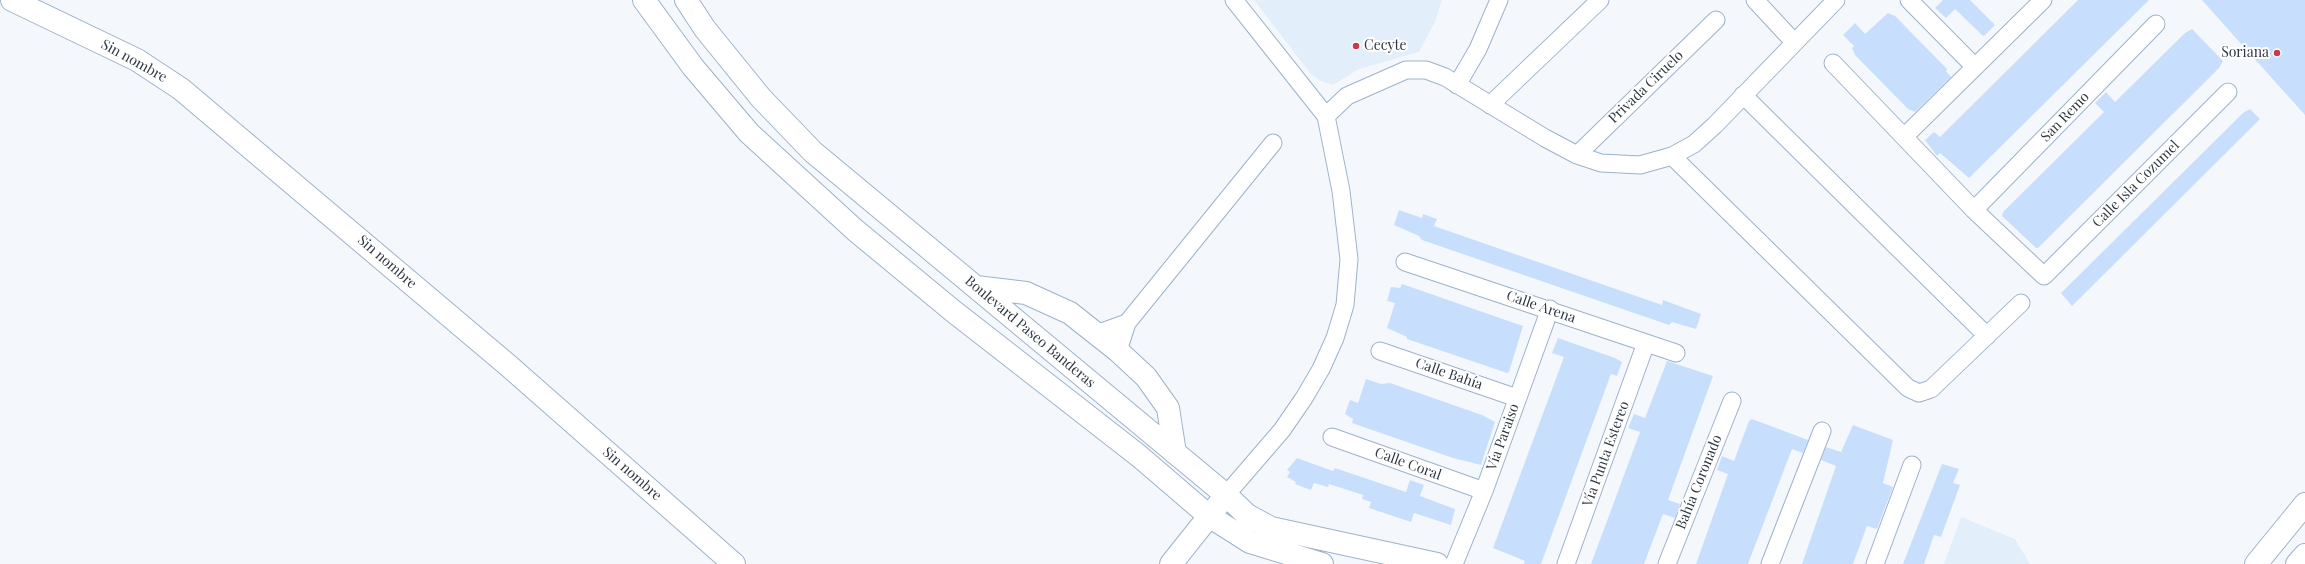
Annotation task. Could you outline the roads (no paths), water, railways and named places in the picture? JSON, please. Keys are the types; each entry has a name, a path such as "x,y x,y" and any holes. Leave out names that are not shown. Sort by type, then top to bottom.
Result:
{"main road":[{"name":"Sin nombre","path":"12,0 137,60 181,88 504,362 734,564"},
{"name":"Boulevard Paseo Banderas","path":"644,0 693,67 749,133 855,230 953,311 1139,456 1209,516 1250,542 1322,564"},
{"name":"Boulevard Paseo Banderas","path":"686,0 706,29 761,98 813,152 1226,495 1247,515 1271,528 1437,564"},
{"path":"976,287 1026,293 1070,313 1118,351 1146,377 1168,408 1175,453"},
{"path":"1171,564 1226,495"},
{"path":"2256,564 2305,504"},
{"path":"2297,564 2305,555"}],"street":[{"path":"1226,495 1282,430 1304,398 1321,369 1335,338 1345,305 1350,259 1341,191 1326,116 1234,0"},
{"path":"1458,85 1478,49 1499,0"},
{"path":"1490,105 1600,0"},
{"path":"1755,0 1794,42"},
{"path":"1326,116 1347,96 1406,70 1426,70 1444,77 1577,155 1601,162 1622,165 1640,165 1672,156 1694,144 1715,125 1836,0"},
{"path":"1909,0 1974,66"},
{"path":"1904,137 2042,0"},
{"name":"Privada Ciruelo","path":"1577,155 1716,20"},
{"name":"San Remo","path":"1974,210 2156,24"},
{"path":"1833,63 1974,210"},
{"name":"Calle Isla Cozumel","path":"1974,210 2044,276 2228,92"},
{"path":"1743,95 1987,336"},
{"path":"1118,351 1127,323 1273,143"},
{"path":"1672,156 1908,388 1919,393 1931,389 2021,303"},
{"name":"Calle Arena","path":"1406,262 1550,309 1676,353"},
{"name":"Vía Paraiso","path":"1454,564 1484,491 1550,309"},
{"path":"1096,334 1127,323"},
{"name":"Vía Punta Estereo","path":"1566,564 1646,343"},
{"name":"Calle Bahía","path":"1380,351 1517,398"},
{"name":"Bahía Coronado","path":"1667,564 1732,401"},
{"path":"1770,564 1822,432"},
{"name":"Calle Coral","path":"1332,437 1484,491"},
{"path":"1875,564 1912,465"}],"place":[{"name":"Cecyte","path":"1356,46"},
{"name":"Soriana","path":"2277,53"}]}
